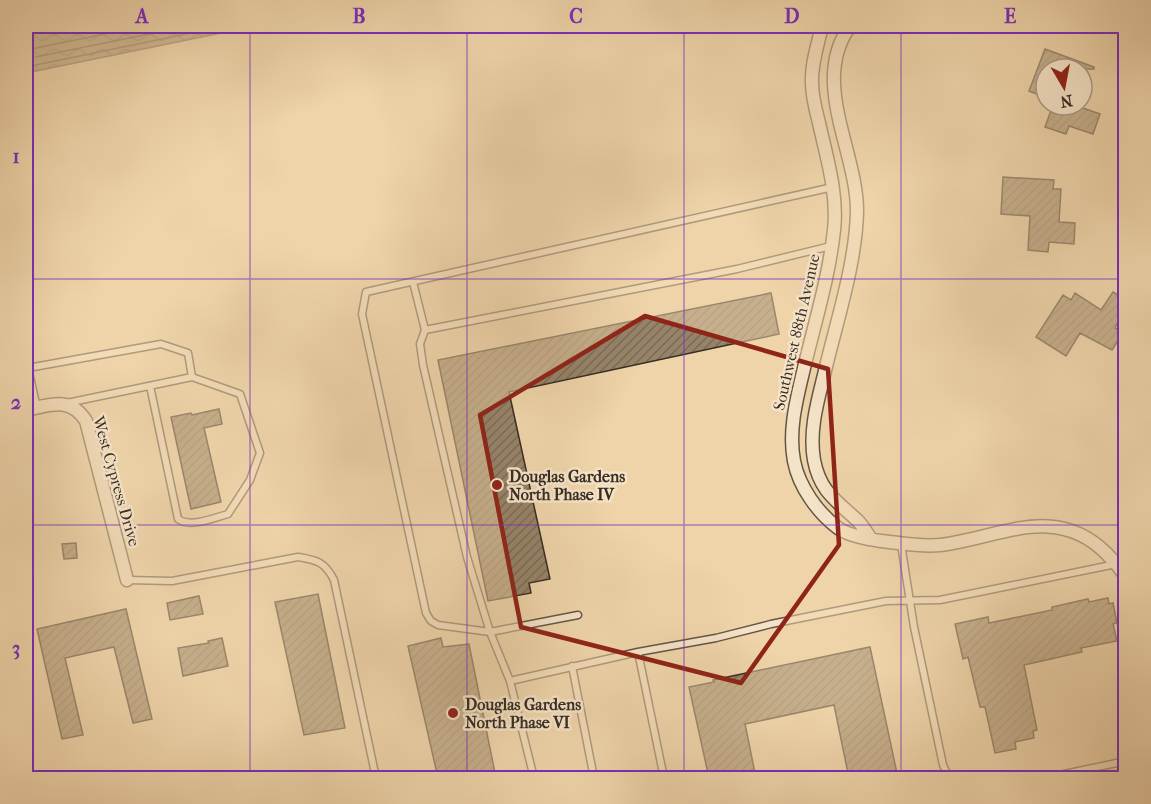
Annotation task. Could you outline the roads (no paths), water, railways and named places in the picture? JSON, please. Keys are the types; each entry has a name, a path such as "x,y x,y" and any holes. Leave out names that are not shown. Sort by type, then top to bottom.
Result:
{"street":[{"name":"Southwest 88th Avenue","path":"822,26 814,60 812,83 836,211 832,246 794,408 792,432 794,462 808,494 824,516 841,530 871,539 902,544 940,545 1017,528 1049,525 1063,528 1095,542 1121,563 1125,579"},
{"path":"850,26 838,48 834,82 855,189 857,211 852,251 815,412 813,457 822,484 836,503 859,522 871,539"},
{"path":"814,60 836,63"},
{"name":"Southwest 88th Avenue","path":"832,246 852,251"},
{"path":"31,409 61,404"},
{"name":"West Cypress Drive","path":"61,404 75,407 86,421 127,580"},
{"path":"808,494 822,484"}],"lane":[{"path":"578,615 490,632 438,625 431,621 426,613 362,314 366,292 833,187"},
{"path":"426,330 737,269 832,246"},
{"path":"413,282 426,330 420,344 423,365 467,556 490,632 510,681 534,778"},
{"path":"27,368 161,344 188,353 192,377"},
{"path":"26,355 31,409"},
{"path":"61,404 192,377 240,394 260,453 250,480 228,514 188,523 180,522 178,519 150,386"},
{"path":"902,544 910,601 943,765 949,778"},
{"path":"127,580 172,581 298,557 327,567 334,580 376,778"},
{"path":"510,681 886,601 940,600 1121,563"},
{"path":"638,652 664,778"},
{"path":"572,666 594,778"},
{"path":"1046,778 1125,761"}],"water":[{"path":"26,26 255,26 26,73"}],"place":[{"name":"Douglas Gardens North Phase IV","path":"497,485"},
{"name":"Douglas Gardens North Phase VI","path":"453,713"}]}
